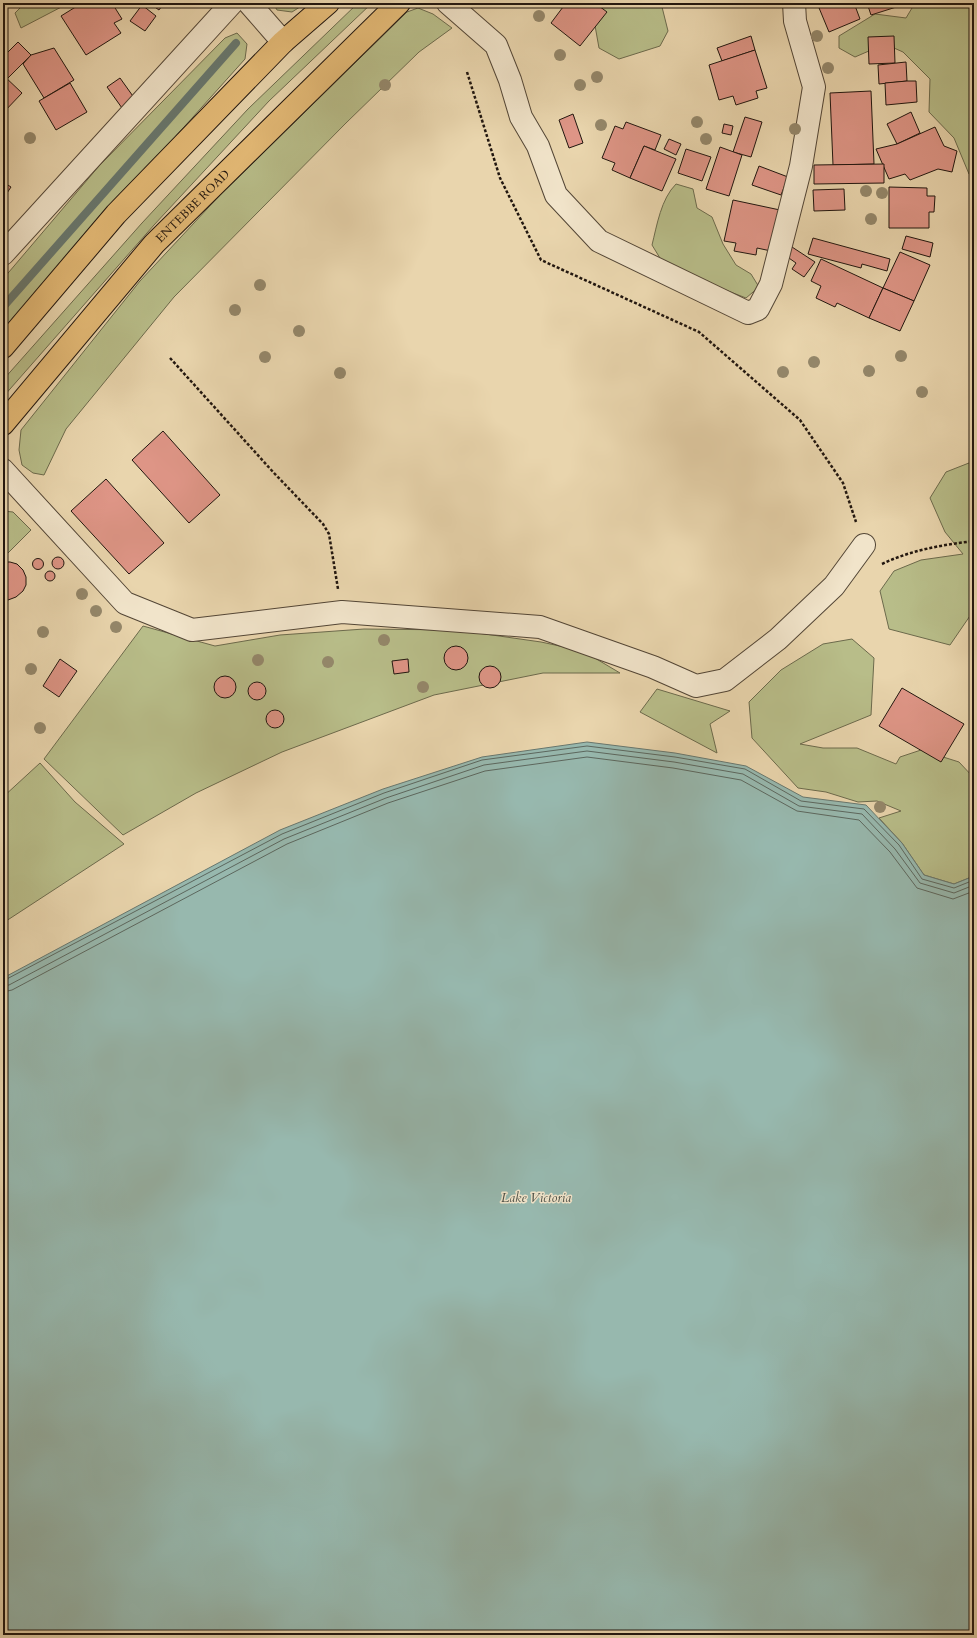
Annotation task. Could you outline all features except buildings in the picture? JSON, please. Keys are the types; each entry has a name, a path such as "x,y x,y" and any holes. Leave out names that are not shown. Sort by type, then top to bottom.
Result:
{"highway":[{"path":"3,347 116,214 283,42 328,3"},
{"name":"ENTEBBE ROAD","path":"3,424 154,244 399,3"}],"street":[{"path":"3,254 232,3"},
{"path":"250,3 283,42"},
{"path":"448,3 496,45 510,80 521,117 538,146 556,195 599,241 748,313 758,309 771,284 801,166 814,87 794,21 794,3"},
{"path":"3,470 125,603 192,630 342,612 540,627 653,667 696,686 725,680 778,639 834,586 864,545"}],"path":[{"path":"467,72 500,178 541,260 699,332 794,414 800,420 842,483 864,545"},
{"path":"170,358 274,473 323,524 329,534 342,612"},
{"path":"881,564 894,558 939,545 974,541"}],"green space":[{"path":"25,3 69,3 21,28 15,13"},
{"path":"273,3 306,3 292,12 277,10"},
{"path":"358,3 372,3 269,101 154,225 3,397 3,380 142,223 248,109"},
{"path":"606,3 661,3 668,31 660,46 619,59 599,48 594,20"},
{"path":"915,3 974,3 974,179 969,174 954,138 929,112 930,79 903,52 885,44 855,57 839,48 839,36 875,14 906,18"},
{"path":"418,8 433,14 452,28 419,52 346,123 174,297 66,429 44,475 33,473 22,465 19,450 21,430 140,281 221,194 407,12"},
{"path":"237,33 247,44 245,59 3,329 3,279 99,166 225,38"},
{"path":"676,184 693,189 697,208 712,217 723,244 736,265 751,274 759,287 746,298 700,280 663,263 652,245 663,205"},
{"path":"974,461 974,610 950,645 889,629 880,591 894,571 921,560 963,554 945,532 930,498 946,472"},
{"path":"3,511 13,512 31,530 4,557"},
{"path":"143,626 215,646 280,635 364,629 457,630 541,642 583,651 620,673 543,673 434,695 282,752 196,793 123,835 44,759"},
{"path":"852,639 874,658 871,715 800,744 823,748 857,748 896,764 900,757 921,750 959,762 974,778 974,876 954,884 924,875 902,843 879,818 901,811 877,801 858,802 826,792 798,788 752,738 749,702 781,670 823,644"},
{"path":"657,689 730,711 710,724 717,753 640,712"},
{"path":"40,763 75,802 124,844 3,923 3,797"}],"water":[{"name":"Lake Victoria","path":"587,742 675,753 746,766 803,797 866,805 902,843 924,875 954,884 974,876 974,1635 3,1635 3,978 280,830 383,789 482,757"}],"waterway":[{"path":"3,307 236,43"}]}
